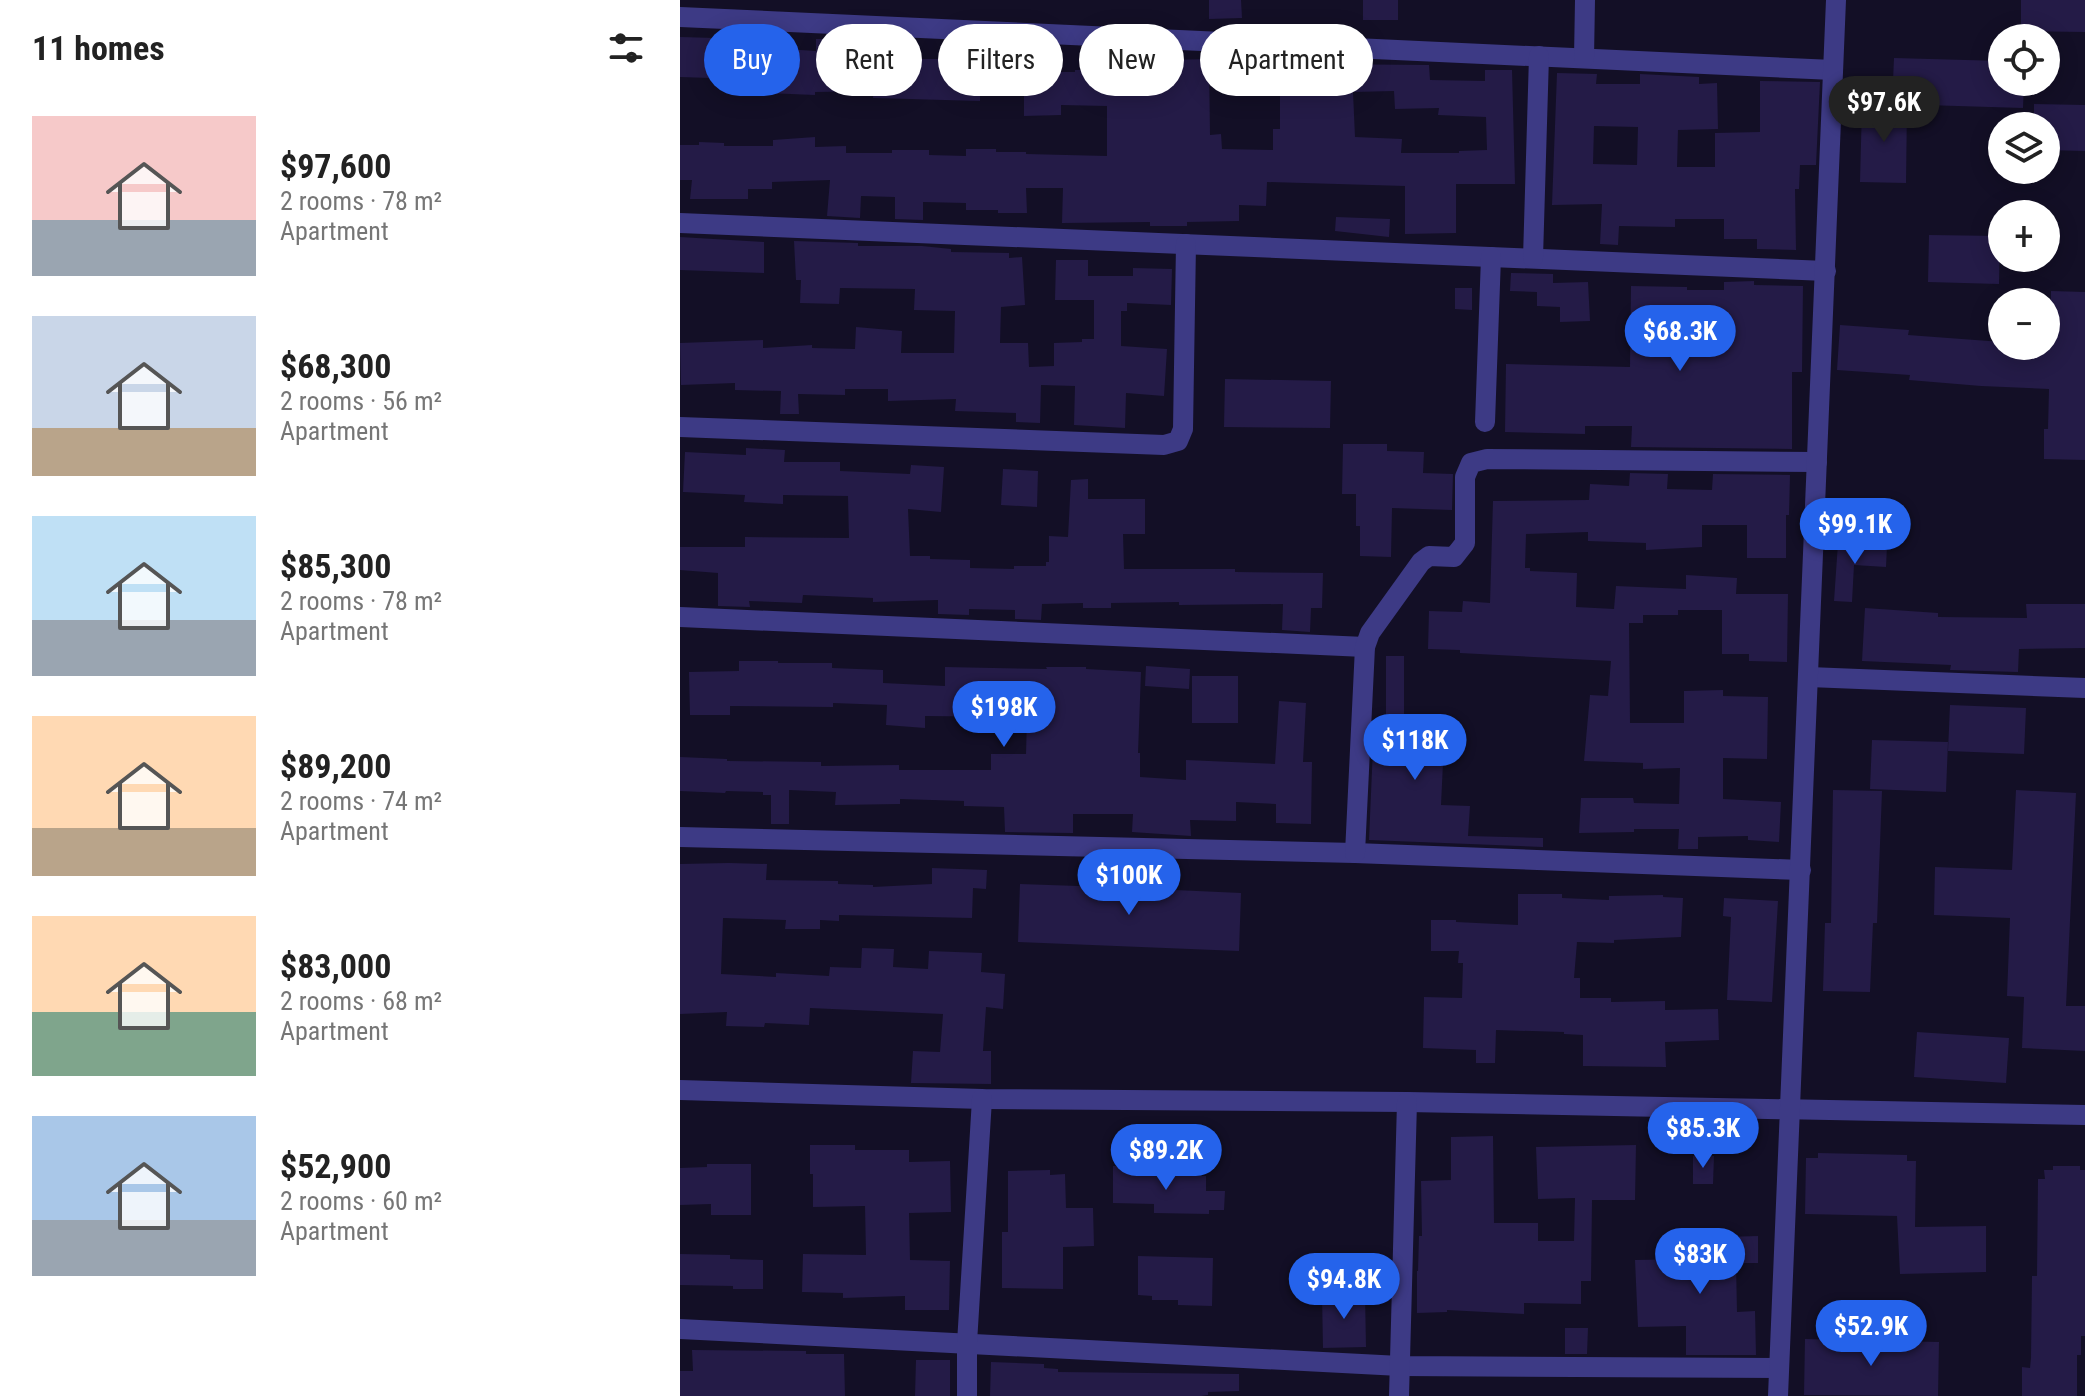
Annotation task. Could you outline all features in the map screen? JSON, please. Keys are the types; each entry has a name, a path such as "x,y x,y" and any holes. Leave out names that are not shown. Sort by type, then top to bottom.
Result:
{"street":[{"path":"1584,58 1585,0"},
{"path":"1778,1396 1836,0"},
{"path":"680,17 1833,70"},
{"path":"1533,258 1539,56"},
{"path":"680,223 1826,271"},
{"path":"680,427 1164,445 1178,441 1183,429 1186,244"},
{"path":"1485,422 1491,257"},
{"path":"1355,853 1365,647 1370,633 1421,562 1429,556 1454,557 1465,543 1465,477 1471,463 1487,459 1817,462"},
{"path":"680,617 1365,647"},
{"path":"1809,677 2085,688"},
{"path":"680,837 1355,853 1801,870"},
{"path":"680,1090 982,1099 1407,1102 2085,1115"},
{"path":"967,1396 967,1343 982,1099"},
{"path":"1399,1396 1407,1102"},
{"path":"680,1329 1400,1366 1779,1368"}],"building":[{"path":"1209,0 1241,0 1242,18 1209,19"},
{"path":"1363,0 1398,0 1398,20 1363,20"},
{"path":"2021,0 2085,0 2085,32 2060,32 2060,24 2021,24"},
{"path":"680,37 704,38 704,78 680,77"},
{"path":"800,50 816,51 815,95 800,94"},
{"path":"1894,58 1988,61 1988,96 2023,96 2023,108 1892,104"},
{"path":"922,59 938,59 938,96 980,96 980,101 873,98 922,96"},
{"path":"1200,59 1200,96 1209,96 1210,135 1221,134 1222,149 1273,150 1273,129 1280,129 1280,96 1353,96 1355,137 1402,139 1401,153 1459,153 1487,150 1486,117 1438,115 1439,108 1395,109 1394,91 1373,92 1373,65 1429,65 1430,80 1485,81 1485,70 1512,70 1515,184 1456,184 1456,233 1405,234 1405,186 1267,182 1266,206 1239,205 1239,221 1150,226 1150,222 1062,223 1063,188 1026,188 1027,213 966,210 966,203 923,202 923,220 895,219 895,197 861,196 860,218 827,216 830,180 772,182 772,189 748,189 748,199 690,199 692,180 680,180 680,145 699,145 699,142 724,143 724,146 773,146 773,140 815,137 815,147 846,146 846,153 929,150 929,155 966,156 966,149 996,149 996,152 1026,154 1107,156 1107,106 1061,105 1061,115 1024,116 1024,96 1063,96 1063,72 1079,70 1079,96 1184,96 1184,60"},
{"path":"1557,73 1597,74 1596,84 1640,84 1640,74 1699,77 1699,84 1717,83 1718,129 1678,130 1677,167 1715,167 1715,133 1760,132 1760,81 1820,82 1816,165 1800,165 1799,189 1795,189 1796,250 1757,249 1757,239 1724,239 1724,219 1675,219 1675,227 1619,226 1618,245 1600,244 1602,204 1552,205","holes":["1594,126 1638,127 1637,165 1593,164"]},
{"path":"2034,104 2085,105 2085,151 2060,150 2060,112 2034,112"},
{"path":"1862,105 1907,106 1906,183 1860,182"},
{"path":"1336,217 1390,219 1389,237 1335,231"},
{"path":"1929,235 1988,236 1988,272 1999,272 1999,284 1928,282"},
{"path":"680,237 764,242 764,273 680,270"},
{"path":"794,241 858,243 858,246 922,246 951,249 951,252 1009,253 1009,258 1022,257 1025,305 1001,307 1000,343 1028,343 1029,367 1054,366 1054,343 1094,339 1094,300 1055,300 1056,260 1088,260 1088,276 1133,276 1133,268 1172,269 1171,305 1127,303 1127,311 1121,311 1121,346 1167,349 1164,396 1126,393 1125,428 1074,425 1075,386 1041,385 1040,423 1016,422 1016,413 955,411 956,399 888,401 888,389 845,389 845,395 798,394 799,414 780,414 781,391 735,390 735,383 681,385 680,343 763,340 763,348 812,345 812,348 855,349 856,327 902,331 901,353 954,353 955,311 914,310 915,289 840,288 839,304 800,303 801,280 796,280"},
{"path":"1511,273 1553,274 1553,283 1588,282 1590,321 1560,322 1560,307 1537,306 1537,292 1510,291"},
{"path":"1754,281 1754,285 1803,286 1802,372 1792,372 1792,449 1631,447 1632,426 1585,426 1585,434 1505,432 1506,364 1630,367 1631,286 1724,290 1724,282"},
{"path":"1455,288 1472,288 1472,310 1455,309"},
{"path":"2060,291 2085,292 2085,460 2044,459 2049,389 1909,380 1910,375 1837,370 1840,325 1909,330 1908,335 1988,341 1988,360 2060,360"},
{"path":"1225,379 1331,381 1330,428 1224,427"},
{"path":"1343,444 1387,444 1387,451 1424,452 1423,473 1453,474 1452,510 1392,508 1391,557 1360,556 1356,494 1342,494"},
{"path":"746,448 785,450 784,462 840,462 840,471 910,474 911,465 944,467 941,512 908,509 910,556 970,560 970,568 1046,566 1049,562 1049,536 1068,537 1071,480 1088,479 1088,499 1145,499 1145,534 1123,534 1124,569 1323,573 1322,608 1311,608 1310,632 1282,630 1283,604 1111,603 1111,608 1083,608 1083,603 1042,604 1041,620 1015,619 1015,610 969,609 969,615 938,614 938,600 873,602 873,598 803,595 802,603 749,601 750,607 718,606 718,573 680,570 680,547 745,547 745,537 849,538 848,496 783,495 783,504 744,502 745,495 683,492 685,452 746,455"},
{"path":"1003,469 1038,471 1037,507 1001,505"},
{"path":"1630,473 1668,474 1667,489 1712,490 1713,474 1790,475 1786,558 1747,558 1747,525 1702,525 1702,547 1646,550 1646,543 1588,541 1588,532 1526,534 1525,568 1530,568 1530,571 1577,573 1576,607 1614,609 1616,586 1686,589 1686,575 1737,578 1736,594 1788,594 1787,662 1749,661 1749,654 1722,654 1722,610 1678,610 1678,615 1643,615 1643,623 1629,623 1630,723 1684,723 1684,691 1723,690 1723,696 1768,697 1767,759 1723,758 1723,799 1781,802 1779,842 1748,840 1748,836 1698,837 1698,849 1678,849 1679,829 1579,833 1581,798 1633,798 1634,803 1679,804 1680,768 1643,769 1643,763 1584,761 1590,695 1608,696 1611,661 1428,649 1429,611 1462,612 1463,601 1490,603 1493,501 1589,500 1590,484 1629,486"},
{"path":"1838,543 1887,546 1886,567 1854,565 1852,602 1834,601"},
{"path":"2026,604 2085,604 2085,648 2019,649 2018,672 1950,670 1951,665 1862,661 1865,608 1938,613 1938,617 2027,618"},
{"path":"1386,656 1404,656 1404,727 1422,727 1421,741 1444,742 1441,805 1470,806 1468,836 1543,838 1543,847 1369,840 1374,724 1386,724"},
{"path":"739,661 832,663 832,668 883,670 883,683 945,686 945,667 1086,667 1141,672 1140,777 1186,780 1186,760 1275,764 1279,701 1306,703 1303,762 1312,762 1311,824 1276,823 1276,804 1236,802 1236,821 1190,820 1191,836 1132,832 1133,814 1073,814 1073,833 1005,832 1004,807 964,806 964,801 900,799 900,804 835,805 836,792 789,790 789,824 771,824 771,795 763,795 763,792 680,791 680,757 821,762 821,766 899,765 899,770 991,770 991,754 1026,754 1027,717 925,716 925,728 886,725 887,705 833,703 833,707 730,706 730,715 690,715 689,672 739,671"},
{"path":"1146,666 1190,669 1189,689 1145,686"},
{"path":"1192,676 1238,676 1238,723 1192,723"},
{"path":"1950,705 2026,708 2024,754 1948,751"},
{"path":"1872,740 1948,742 1946,792 1870,789"},
{"path":"1833,790 1882,791 1877,923 1873,923 1870,992 1823,991 1825,923 1831,923"},
{"path":"2016,790 2076,793 2066,1006 2085,1006 2085,1051 2022,1048 2024,997 2007,996 2010,918 1934,915 1935,867 2012,870"},
{"path":"680,864 767,864 766,880 838,881 838,884 873,887 932,884 932,868 987,870 986,889 973,888 972,918 839,915 839,921 820,920 820,929 785,929 786,920 723,918 721,974 829,976 830,967 861,968 862,948 894,949 893,967 928,969 929,951 982,953 981,972 1005,974 1003,1009 986,1007 983,1051 991,1051 991,1084 911,1083 913,1051 940,1052 943,1014 810,1008 809,1025 765,1023 764,1027 726,1026 727,1012 680,1014"},
{"path":"1107,883 1153,885 1153,889 1241,893 1239,951 1018,942 1020,884 1107,887"},
{"path":"1518,894 1562,894 1562,898 1609,900 1609,896 1663,895 1683,898 1681,937 1614,940 1614,943 1577,942 1574,978 1580,978 1580,998 1611,998 1611,1002 1665,1001 1665,1010 1718,1009 1719,1040 1665,1042 1666,1067 1583,1066 1583,1035 1564,1032 1496,1030 1495,1063 1476,1063 1476,1050 1423,1048 1424,997 1462,998 1463,963 1458,963 1459,951 1431,951 1431,920 1518,925"},
{"path":"1724,898 1778,901 1772,1002 1727,1000 1731,917 1723,916"},
{"path":"1917,1032 2009,1038 2006,1083 1914,1077"},
{"path":"1493,1136 1494,1223 1538,1223 1538,1241 1574,1241 1575,1198 1538,1199 1536,1147 1636,1145 1635,1200 1592,1200 1591,1281 1581,1281 1581,1304 1524,1303 1524,1314 1447,1310 1417,1313 1419,1236 1422,1236 1421,1181 1451,1180 1451,1137"},
{"path":"810,1145 855,1145 855,1150 909,1150 909,1162 950,1161 951,1212 909,1213 910,1260 950,1261 949,1310 905,1310 905,1296 843,1298 843,1293 802,1292 803,1254 866,1255 865,1206 813,1207"},
{"path":"1818,1153 1907,1155 1907,1161 1916,1161 1915,1227 1986,1226 1986,1272 1900,1274 1897,1216 1805,1214 1806,1158 1818,1158"},
{"path":"1693,1156 1714,1156 1713,1184 1693,1184"},
{"path":"707,1164 751,1164 751,1215 711,1215 711,1204 680,1205 680,1168 707,1167"},
{"path":"1113,1166 1136,1166 1136,1175 1206,1176 1206,1191 1225,1191 1224,1210 1209,1210 1209,1214 1154,1213 1154,1204 1113,1203"},
{"path":"2053,1166 2080,1166 2080,1170 2085,1170 2085,1336 2081,1336 2081,1355 2077,1355 2077,1396 2022,1396 2022,1367 2030,1368 2031,1358 2032,1276 2037,1276 2038,1179 2045,1179 2044,1170 2053,1170"},
{"path":"1050,1170 1050,1175 1065,1174 1066,1208 1093,1208 1094,1246 1063,1247 1063,1289 1002,1288 1002,1232 1008,1232 1008,1171"},
{"path":"1758,1236 1758,1263 1736,1263 1737,1312 1755,1311 1756,1355 1686,1355 1686,1326 1638,1327 1635,1260 1692,1259 1692,1238"},
{"path":"680,1254 730,1255 730,1259 763,1260 763,1289 680,1285"},
{"path":"1138,1256 1213,1258 1212,1306 1178,1305 1178,1300 1152,1300 1152,1296 1138,1295"},
{"path":"1365,1294 1366,1347 1323,1348 1322,1295"},
{"path":"1565,1328 1588,1328 1587,1354 1565,1354"},
{"path":"1805,1339 1939,1342 1938,1396 1804,1395"},
{"path":"692,1350 844,1354 845,1396 680,1396 680,1371 693,1371"},
{"path":"916,1360 950,1360 950,1396 915,1396"},
{"path":"991,1362 1044,1364 1044,1368 1058,1369 1058,1372 1239,1374 1239,1391 1208,1392 1208,1395 1201,1396 990,1396"}]}
